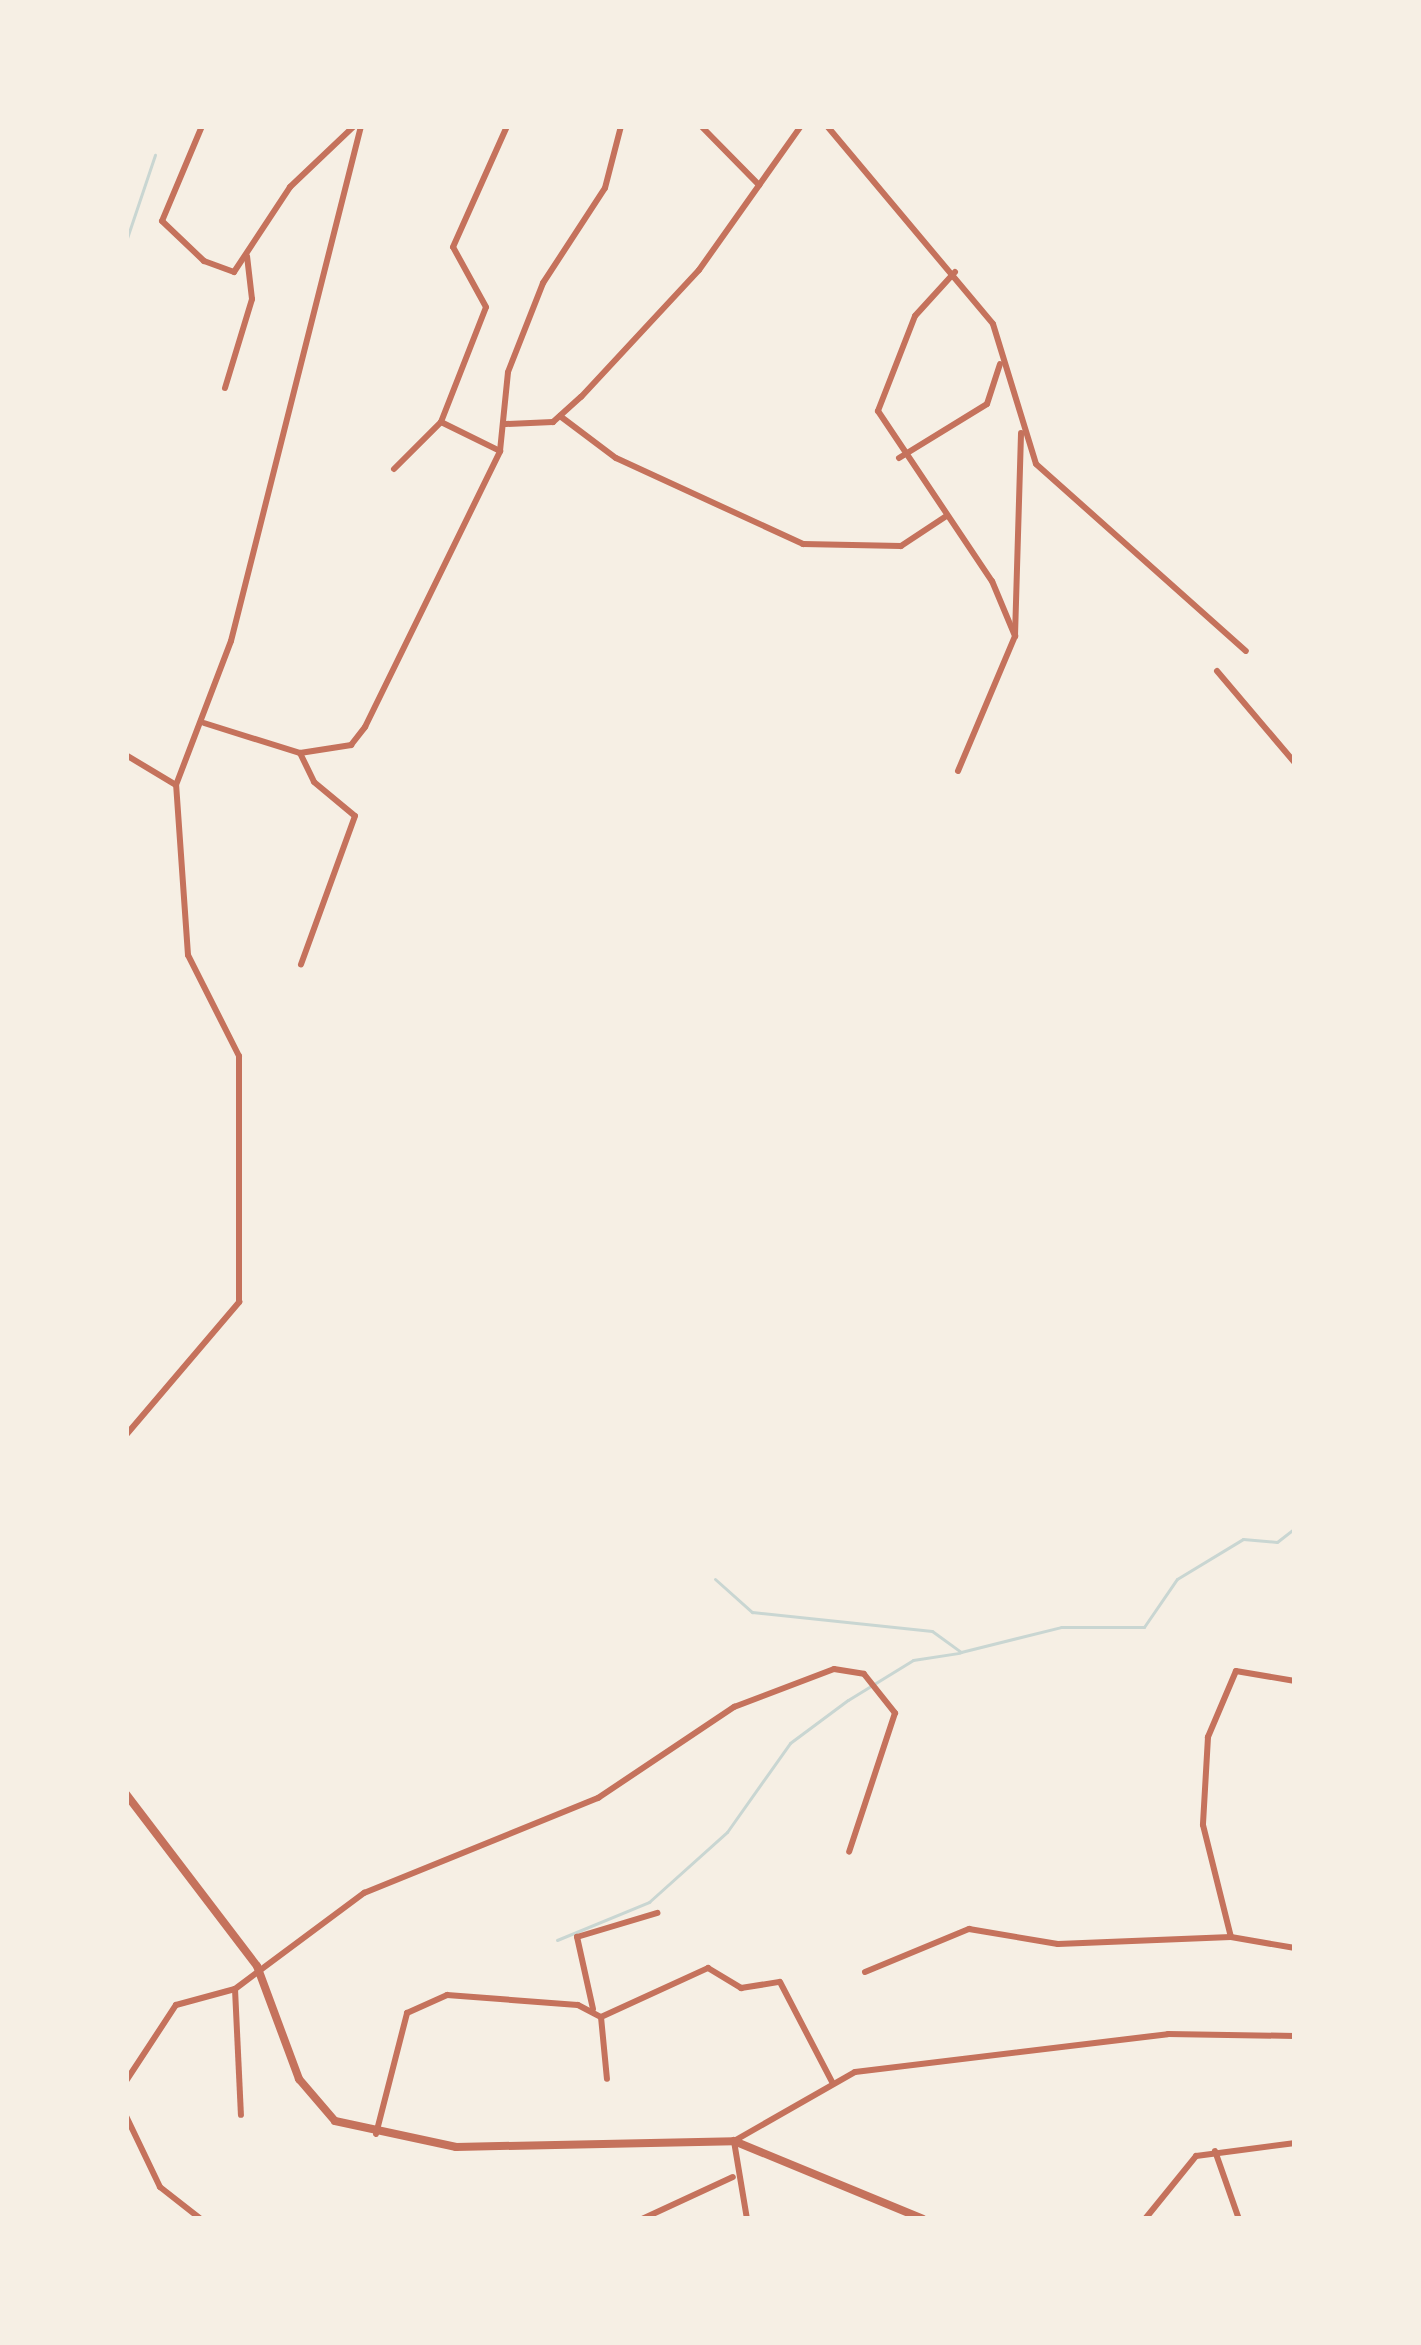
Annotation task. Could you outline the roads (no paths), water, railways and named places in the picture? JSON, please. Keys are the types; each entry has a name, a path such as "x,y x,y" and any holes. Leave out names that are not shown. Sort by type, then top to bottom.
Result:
{"street":[{"path":"202,126 162,221 204,261 234,272 290,187 357,126"},
{"path":"126,1435 239,1302 239,1056 188,955 176,784 203,722 357,126"},
{"path":"394,469 441,422 486,307 453,247 507,126"},
{"path":"203,722 300,753 351,745 365,728 500,451 508,372 542,283 605,188 621,126"},
{"path":"701,126 759,185"},
{"path":"506,424 560,416 699,270 800,126"},
{"path":"827,126 955,272 993,324 1020,428 1036,464 1246,651"},
{"path":"225,388 252,299 248,256"},
{"path":"955,272 915,316 878,411 1015,636"},
{"path":"903,455 987,404 1001,360"},
{"path":"560,416 616,458 803,544 901,546 945,517"},
{"path":"441,422 500,451"},
{"path":"958,771 1015,636 1020,428"},
{"path":"1217,670 1295,763"},
{"path":"300,753 314,782 355,816 301,964"},
{"path":"126,755 176,784"},
{"path":"126,1592 126,1606"},
{"path":"126,2081 176,2005 235,1990 257,1966 453,1848 598,1798 734,1707 834,1669 877,1686 894,1702 889,1750 849,1852"},
{"path":"1231,1936 1203,1826 1208,1737 1236,1671 1295,1681"},
{"path":"126,1794 257,1966 314,2103 376,2134 582,2152 734,2141 923,2219"},
{"path":"608,2079 601,2017 593,2009 577,1937 657,1913"},
{"path":"865,1972 969,1930 1058,1944 1231,1936 1295,1948"},
{"path":"601,2017 708,1968 741,1988 781,1982 832,2082"},
{"path":"235,1990 241,2114"},
{"path":"376,2134 395,2041 420,1999 593,2009"},
{"path":"734,2141 832,2082 1168,2034 1295,2036"},
{"path":"126,2116 151,2176 201,2219"},
{"path":"734,2141 733,2177 746,2219"},
{"path":"1145,2219 1187,2165 1215,2151 1295,2143"},
{"path":"1215,2151 1239,2219"},
{"path":"642,2219 733,2177"}],"waterway":[{"path":"126,241 155,155"},
{"path":"715,1579 752,1612 932,1631 961,1652 1061,1627 1144,1627 1177,1579 1243,1539 1277,1542 1295,1528"},
{"path":"557,1940 649,1902 727,1832 790,1743 848,1700 913,1660 959,1653"}]}
